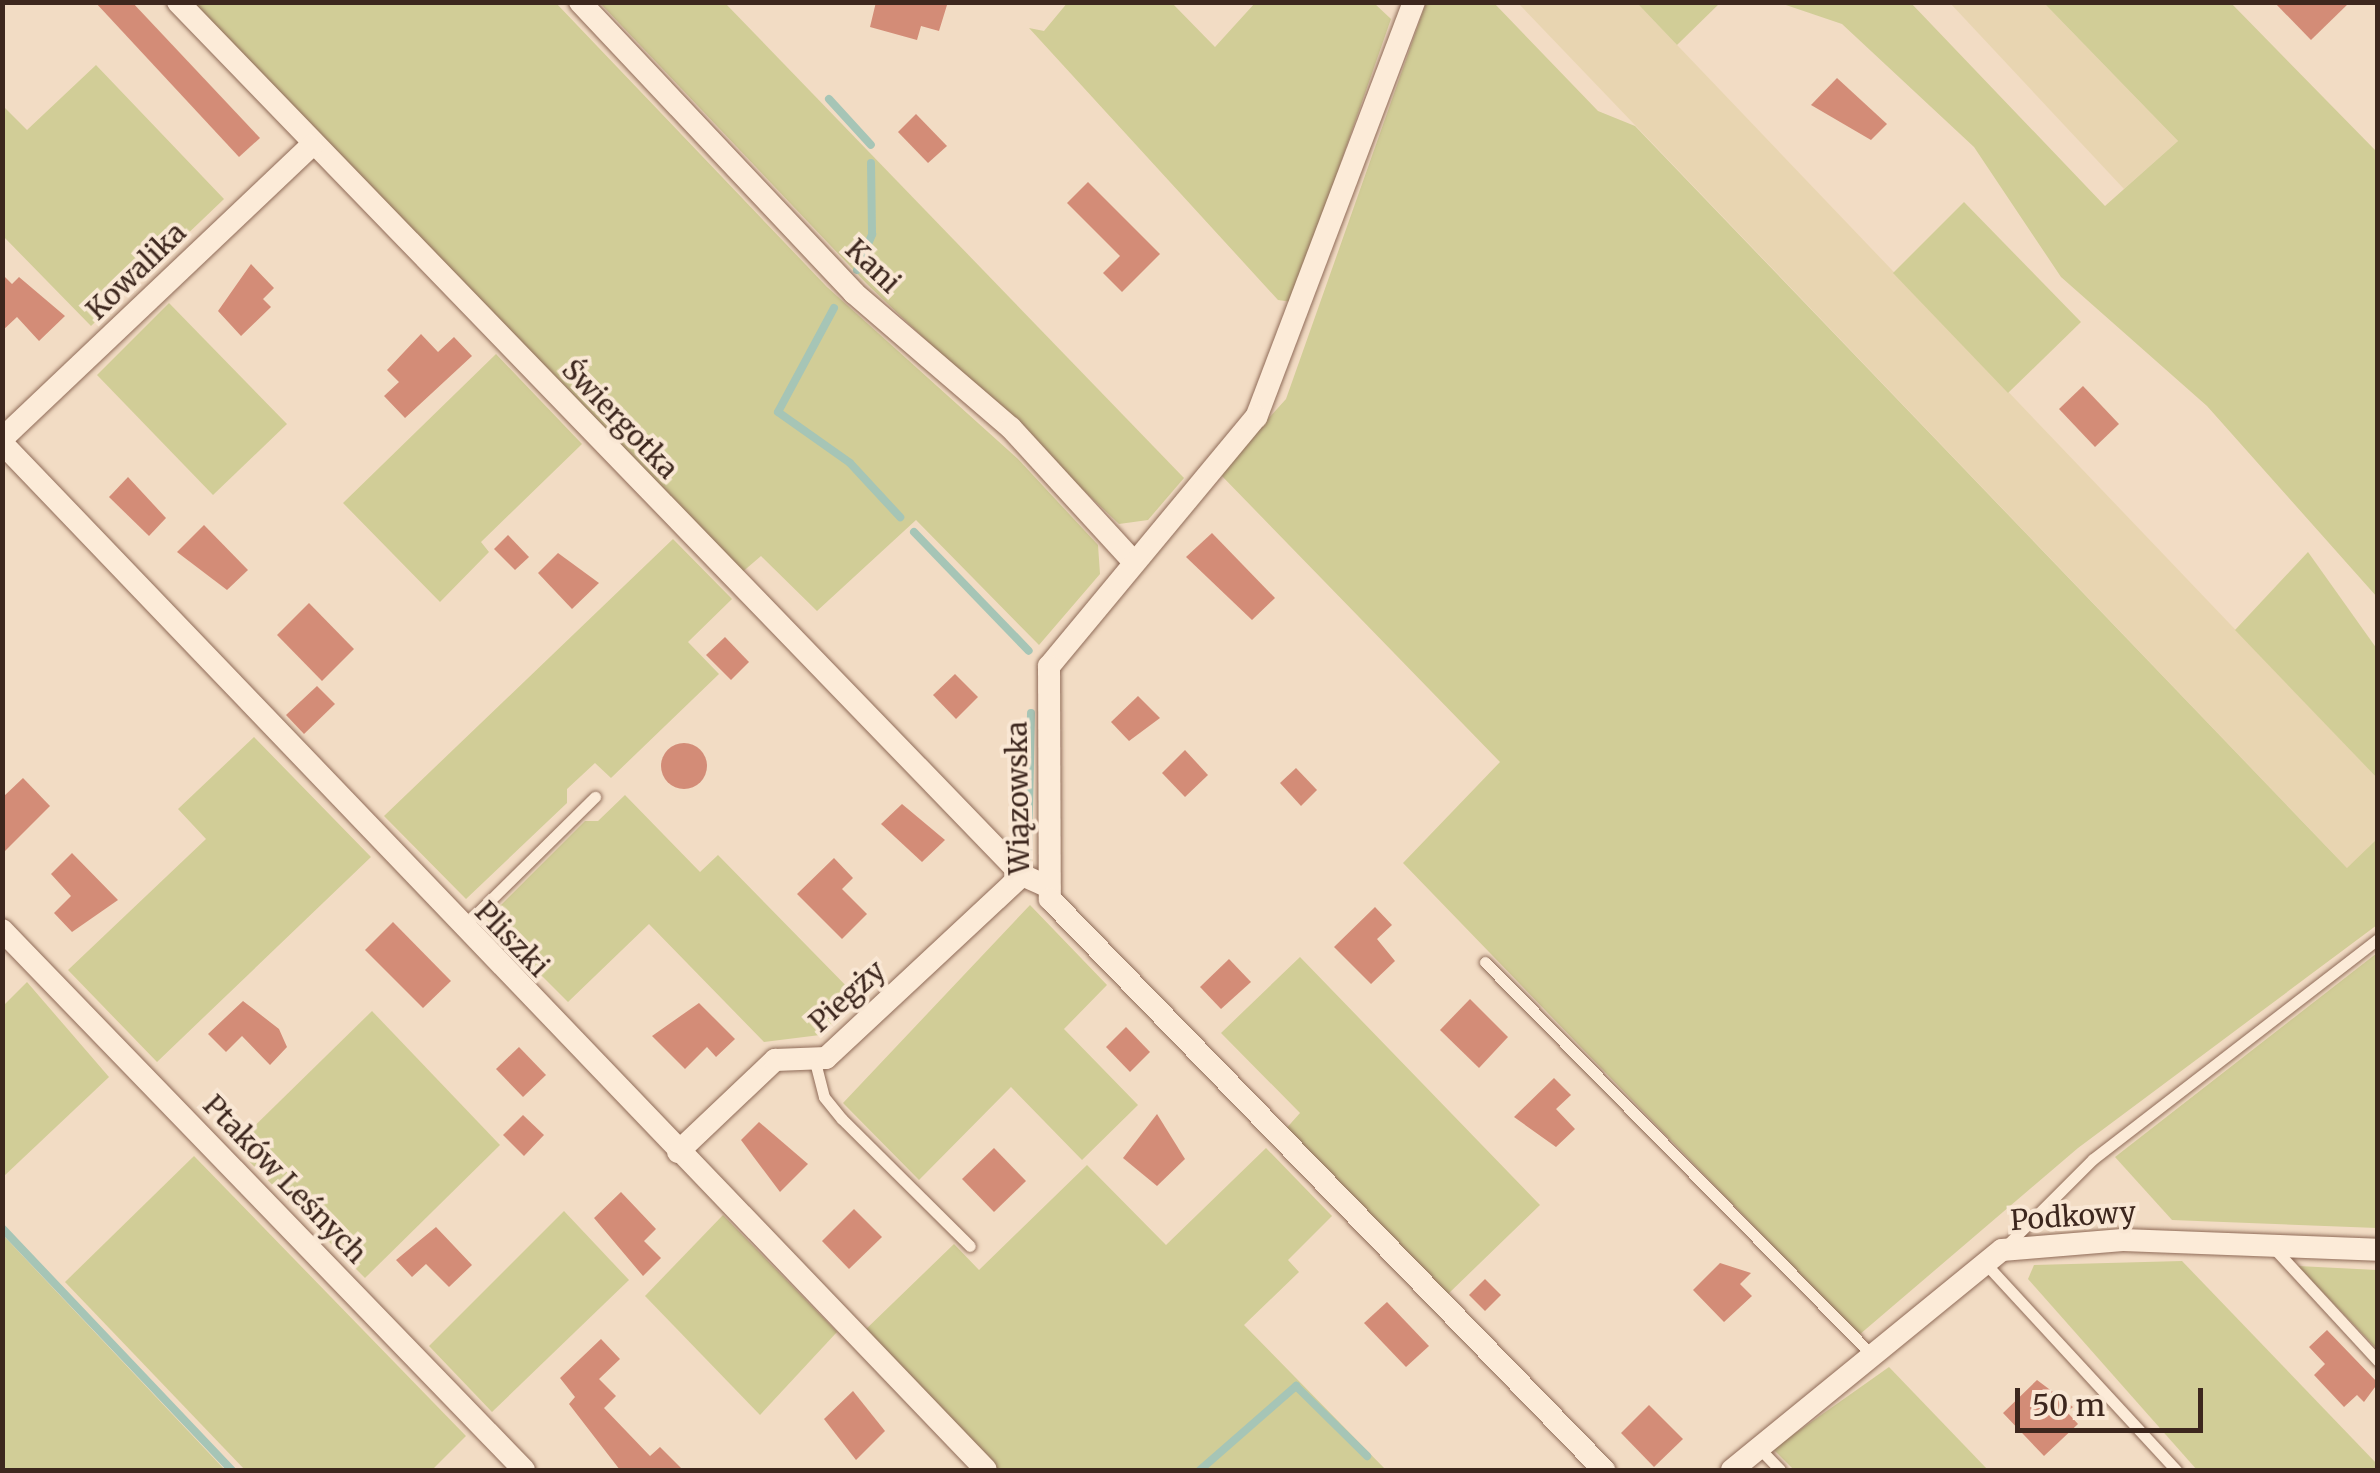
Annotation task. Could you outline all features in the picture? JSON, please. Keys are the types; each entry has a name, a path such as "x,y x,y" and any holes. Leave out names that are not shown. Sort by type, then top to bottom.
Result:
{"street":[{"name":"Świergotka","path":"178,2 311,146 1022,875"},
{"name":"Kani","path":"580,2 854,292 1011,428 1134,562"},
{"name":"Wiązowska","path":"1414,2 1256,417 1049,666 1049,887 1061,920 1604,1470"},
{"name":"Kowalika","path":"2,441 311,146"},
{"name":"Pliszki","path":"2,441 461,928 986,1470"},
{"path":"1022,875 1049,887"},
{"name":"Piegży","path":"678,1152 776,1060 826,1058 1022,875"},
{"name":"Ptaków Leśnych","path":"2,930 524,1470"},
{"name":"Podkowy","path":"1732,1470 1993,1257 2269,1242 2378,1250"}],"lane":[{"path":"461,928 594,797"},
{"path":"2176,1470 1993,1257 2093,1159 2378,939"},
{"path":"1486,962 1871,1354"},
{"path":"814,1058 824,1097 842,1120 970,1246"},
{"path":"2269,1242 2378,1360"},
{"path":"1759,1448 1780,1470"}],"shaded area":[{"path":"1068,2 1172,3 1215,47 1255,3 1374,3 1391,19 1292,302 1278,300 1029,28 1044,31"},
{"path":"1637,2 1721,2 1677,45 1637,3"},
{"path":"192,3 556,3 827,287 1018,459 1098,545 1100,574 1039,645 916,520 817,611 761,556 740,574"},
{"path":"600,3 725,3 1184,478 1148,520 1119,524 867,284"},
{"path":"1426,3 1494,3 1598,111 1635,126 2347,868 2377,839 2377,925 2078,1148 1859,1335 1403,863 1500,762 1219,473 1286,399"},
{"path":"1518,3 1637,3 2377,778 2377,839 2348,869"},
{"path":"1780,3 1911,3 2105,206 2178,141 2044,3 2231,3 2377,152 2377,597 2207,406 2061,277 1974,147 1842,24"},
{"path":"1950,3 2044,3 2178,141 2124,189"},
{"path":"96,65 224,199 91,326 3,236 2,105 27,130"},
{"path":"1964,202 2081,322 2008,393 1893,273"},
{"path":"169,303 287,424 213,495 97,375"},
{"path":"496,354 582,444 481,542 489,552 440,602 343,503"},
{"path":"673,539 732,599 688,642 719,674 611,778 595,763 567,789 567,803 466,899 384,816"},
{"path":"2308,552 2377,649 2377,778 2235,630"},
{"path":"254,737 371,857 157,1062 68,970 206,839 178,809"},
{"path":"625,795 700,872 718,855 858,998 820,1035 764,1042 649,924 568,1002 486,920 585,821 598,821"},
{"path":"1030,905 1107,985 1064,1029 1138,1105 1082,1160 1011,1087 919,1180 843,1103"},
{"path":"2377,953 2377,1228 2172,1220 2115,1157"},
{"path":"1300,957 1540,1205 1447,1295 1283,1132 1300,1113 1221,1033"},
{"path":"27,982 109,1077 3,1177 3,1006"},
{"path":"372,1011 500,1145 365,1278 234,1146"},
{"path":"1266,1148 1332,1216 1288,1260 1299,1272 1244,1325 1386,1470 998,1470 863,1332 954,1244 979,1270 1087,1165 1166,1245"},
{"path":"194,1156 466,1436 432,1470 245,1470 65,1282"},
{"path":"564,1211 629,1280 492,1412 429,1346"},
{"path":"723,1215 837,1332 760,1415 645,1296"},
{"path":"3,1235 225,1470 3,1470"},
{"path":"2182,1261 2377,1464 2377,1470 2197,1470 2028,1279 2034,1265"},
{"path":"2298,1266 2377,1270 2377,1349"},
{"path":"1889,1367 1988,1470 1794,1470 1773,1449"}],"building":[{"path":"95,2 132,2 260,138 239,157"},
{"path":"876,2 947,5 939,31 921,26 917,40 870,27"},
{"path":"2274,2 2350,2 2311,40"},
{"path":"1837,78 1887,124 1871,140 1811,105"},
{"path":"916,114 947,146 928,163 898,132"},
{"path":"1088,182 1160,254 1122,292 1103,273 1120,256 1067,203"},
{"path":"251,264 274,288 263,299 271,307 241,336 218,311"},
{"path":"2,274 12,284 19,277 65,316 39,341 17,317 2,331"},
{"path":"421,334 438,352 454,337 472,356 405,418 384,396 399,382 387,370"},
{"path":"2083,386 2119,424 2095,447 2059,409"},
{"path":"128,477 166,518 149,536 109,497"},
{"path":"204,525 248,570 227,590 177,552"},
{"path":"1212,533 1275,598 1252,620 1186,557"},
{"path":"508,535 529,557 515,570 494,549"},
{"path":"558,553 599,583 572,609 538,573"},
{"path":"309,603 354,649 322,681 277,635"},
{"path":"725,637 749,662 731,680 706,655"},
{"path":"955,674 978,697 956,719 933,695"},
{"path":"317,686 335,704 304,734 286,715"},
{"path":"1138,696 1160,718 1129,741 1111,722"},
{"path":"684,743 700,750 707,766 700,782 684,789 668,782 661,766 668,750"},
{"path":"1185,750 1208,775 1185,797 1162,773"},
{"path":"1296,768 1317,790 1301,806 1280,783"},
{"path":"23,778 50,806 2,854 2,798"},
{"path":"902,804 945,840 922,862 881,824"},
{"path":"72,853 118,900 72,932 54,913 71,896 51,874"},
{"path":"834,858 853,878 842,889 867,914 842,939 797,894"},
{"path":"1375,907 1392,925 1377,939 1395,961 1371,984 1334,947"},
{"path":"393,922 451,981 423,1008 365,950"},
{"path":"1229,959 1251,982 1221,1009 1200,987"},
{"path":"1470,999 1508,1037 1479,1068 1440,1030"},
{"path":"243,1001 279,1029 287,1047 270,1065 242,1036 226,1052 208,1034"},
{"path":"699,1003 735,1039 716,1057 707,1047 685,1069 652,1036"},
{"path":"1126,1027 1150,1052 1130,1072 1106,1047"},
{"path":"519,1047 546,1075 523,1097 496,1069"},
{"path":"1554,1078 1571,1095 1556,1109 1575,1129 1556,1147 1514,1117"},
{"path":"1157,1114 1185,1159 1157,1186 1123,1158"},
{"path":"523,1115 544,1135 524,1156 503,1135"},
{"path":"759,1122 808,1164 780,1192 741,1140"},
{"path":"994,1148 1026,1181 994,1212 962,1179"},
{"path":"621,1192 656,1229 644,1241 661,1258 643,1276 594,1218"},
{"path":"854,1209 882,1237 849,1269 822,1241"},
{"path":"436,1227 472,1265 449,1287 426,1264 412,1277 396,1260"},
{"path":"1720,1263 1751,1273 1740,1284 1752,1296 1724,1322 1693,1290"},
{"path":"1485,1279 1501,1295 1485,1311 1469,1295"},
{"path":"1387,1302 1429,1346 1406,1367 1364,1323"},
{"path":"2327,1330 2378,1383 2364,1402 2357,1395 2344,1407 2314,1375 2325,1364 2309,1347"},
{"path":"601,1339 620,1359 599,1379 616,1396 604,1408 650,1456 660,1447 683,1470 620,1470 569,1404 575,1397 560,1378"},
{"path":"2037,1380 2073,1407 2067,1412 2078,1424 2044,1456 2003,1413"},
{"path":"853,1391 885,1431 856,1460 824,1419"},
{"path":"1649,1405 1683,1439 1654,1467 1621,1433"}],"waterway":[{"path":"829,99 871,145"},
{"path":"857,270 872,234 871,163"},
{"path":"834,308 778,412 850,463 900,517"},
{"path":"914,532 1029,651"},
{"path":"1028,857 1031,713"},
{"path":"2,1228 232,1470"},
{"path":"1200,1470 1296,1386 1367,1456"}]}
